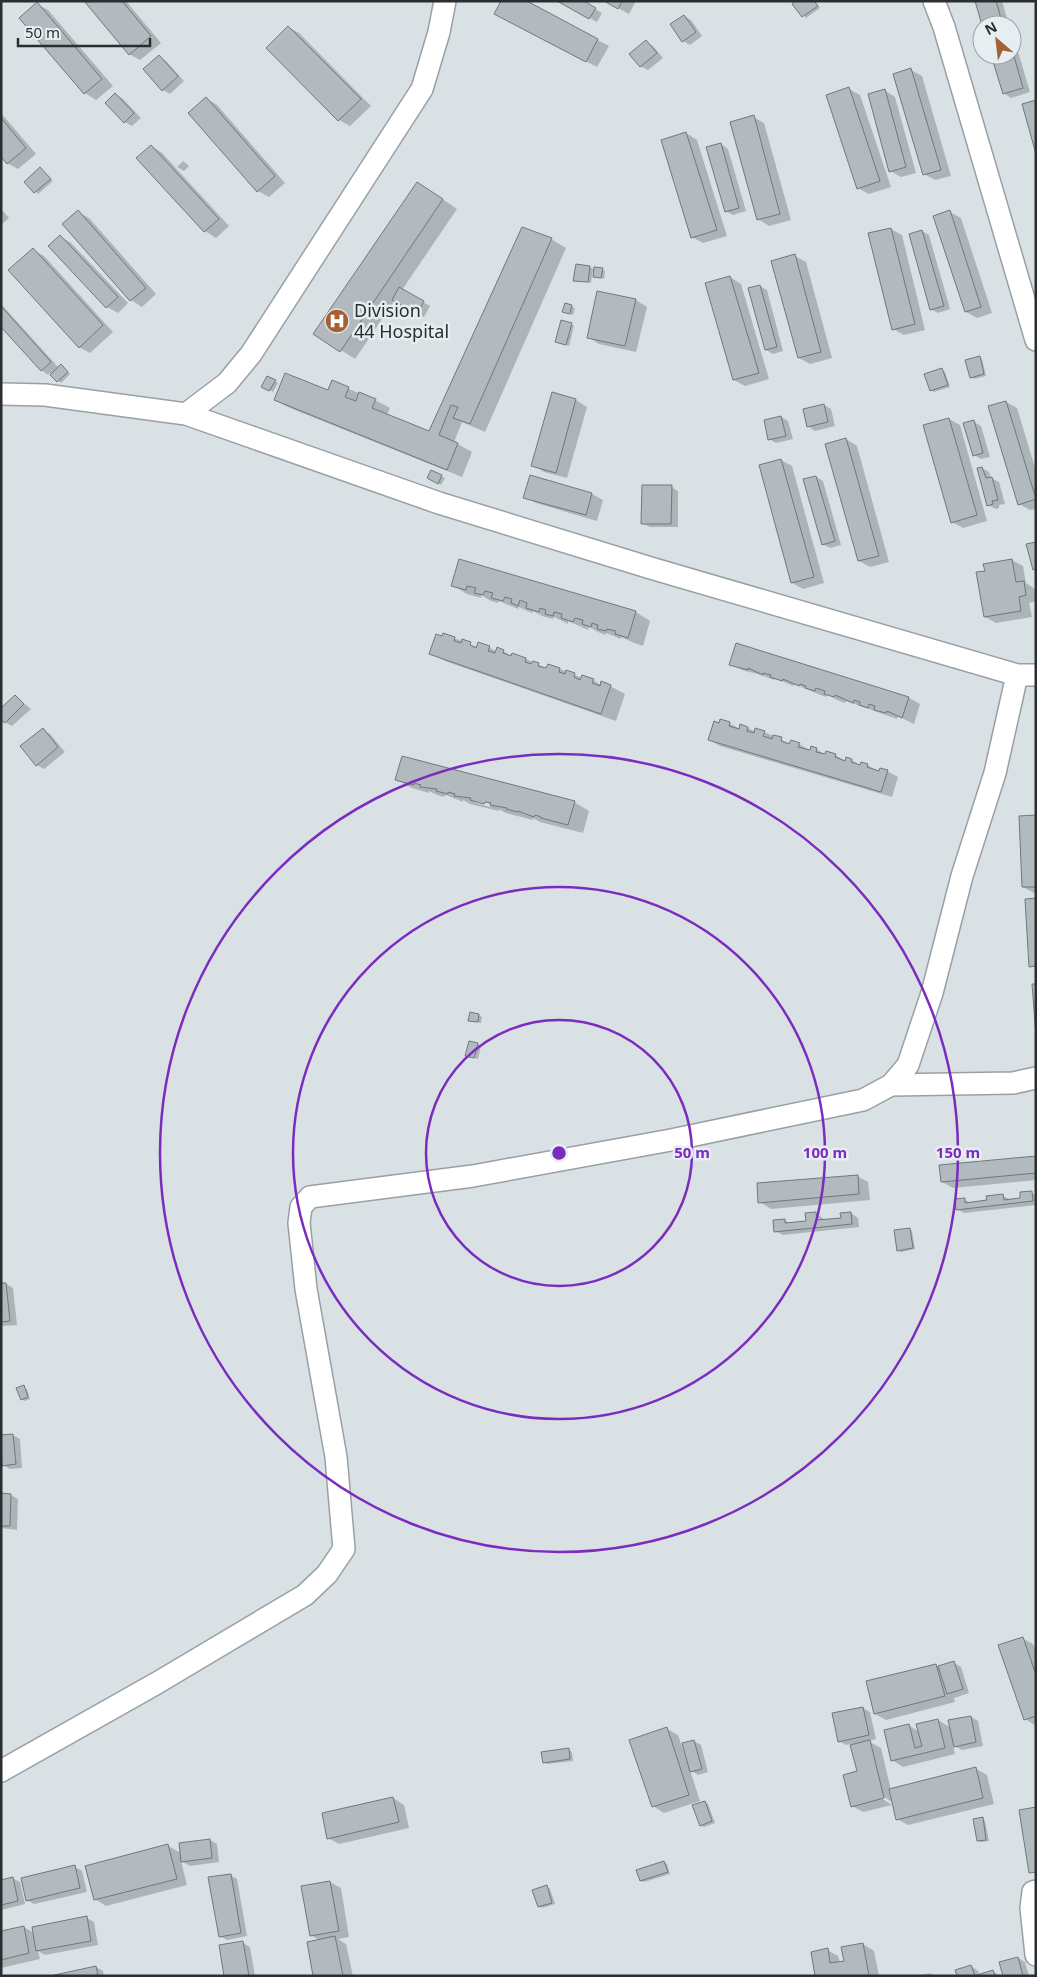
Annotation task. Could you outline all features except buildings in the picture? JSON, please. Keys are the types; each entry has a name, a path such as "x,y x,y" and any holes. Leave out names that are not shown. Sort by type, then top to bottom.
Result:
{"street":[{"path":"186,414 227,383 251,354 422,89 439,32 445,1"},
{"path":"934,1 944,27 1036,340"},
{"path":"1,394 45,395 186,414 439,503 664,572 1026,675 962,876 932,993 908,1065 891,1086 863,1100 671,1140 473,1176 310,1197 301,1207 299,1223 306,1289 336,1457 344,1550 328,1574 305,1595 157,1683 1,1770"},
{"path":"891,1086 1013,1083 1036,1078"},
{"path":"1036,1891 1033,1892 1031,1908 1036,1954"}],"place":[{"name":"Division 44 Hospital","path":"337,321"}]}
